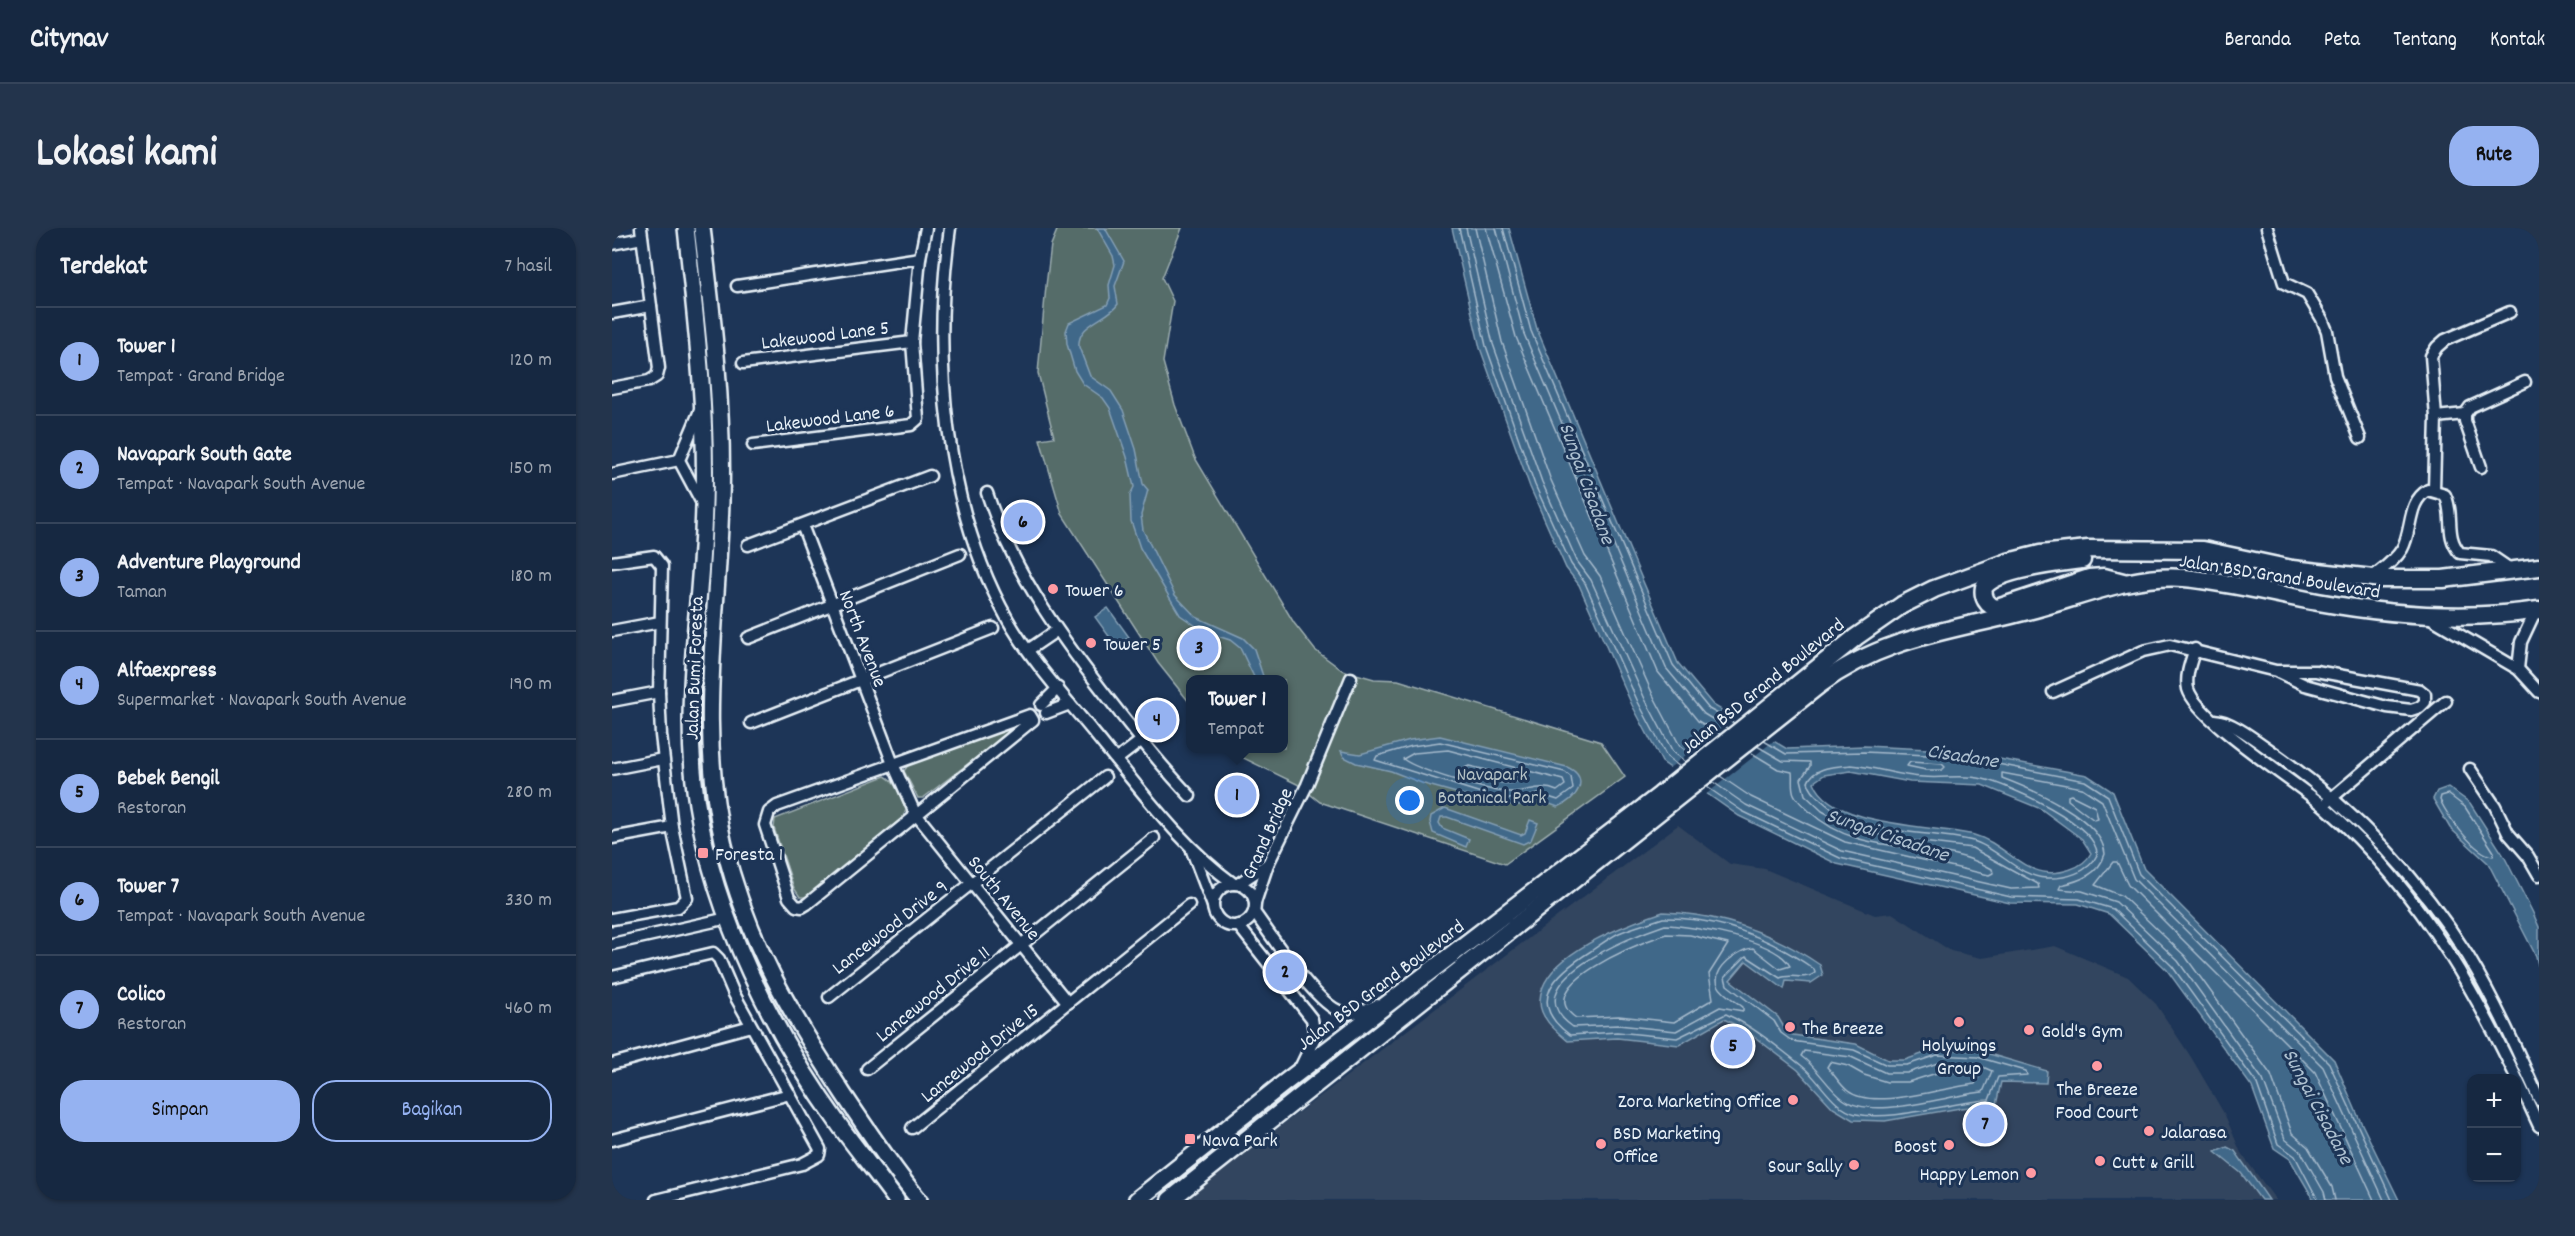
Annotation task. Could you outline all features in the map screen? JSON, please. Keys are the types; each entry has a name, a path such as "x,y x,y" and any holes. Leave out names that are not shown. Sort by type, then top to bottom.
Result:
{"main road":[{"name":"Jalan Bumi Foresta","path":"686,228 704,404 704,508 689,724 697,804 728,918 779,1030 841,1127 896,1200"},
{"name":"Jalan Bumi Foresta","path":"702,228 719,376 722,451 709,724 724,845 760,953 796,1022 858,1115 919,1200"},
{"name":"Jalan BSD Grand Boulevard","path":"1170,1200 1525,910 1798,692 1893,611 1934,589 1984,569 2065,551 2119,549 2203,550 2292,569 2371,578 2443,579 2539,567"},
{"path":"2124,583 2104,577 2089,578 1997,608 1987,602 1984,590 1986,585 1995,579 2038,567 2164,551"},
{"name":"Jalan BSD Grand Boulevard","path":"1798,692 1846,666 1905,640 2019,614 2124,583 2185,578 2321,603 2427,616 2538,610"},
{"path":"689,724 709,724"},
{"name":"Jalan BSD Grand Boulevard","path":"1137,1200 1416,982 1525,910"}],"street":[{"path":"912,342 920,258 926,228"},
{"path":"950,228 940,320 950,445 981,563 1008,620 1070,704 1192,850 1236,884 1251,891 1255,907 1283,951 1330,1006 1340,1012 1352,1014 1380,1003 1416,982"},
{"path":"2267,228 2284,283 2311,298 2325,326 2335,376 2360,438"},
{"path":"612,244 642,233 659,368 657,376 648,381 612,388"},
{"path":"737,286 920,258"},
{"path":"612,313 651,306"},
{"path":"2434,490 2436,417 2431,356 2437,346 2445,340 2510,312"},
{"name":"Lakewood Lane 5","path":"743,363 912,342"},
{"name":"Lakewood Lane 6","path":"753,445 911,425 918,419 919,412 912,342"},
{"path":"2481,467 2465,421 2465,414 2470,407 2525,382"},
{"path":"679,460 704,404"},
{"path":"2436,417 2465,414"},
{"path":"612,474 679,460"},
{"path":"679,460 704,508"},
{"path":"748,545 930,476"},
{"path":"2371,578 2402,550 2419,495 2428,490 2445,495 2450,505 2452,543 2460,553 2491,556 2512,571"},
{"path":"987,493 1012,557 1056,631 1142,740 1190,796"},
{"name":"North Avenue","path":"802,525 893,764 915,813"},
{"path":"748,638 960,554"},
{"path":"612,562 654,556 662,566 659,692 663,759 672,827 687,898 678,907 612,919"},
{"path":"2518,669 2521,642 2538,610"},
{"path":"2427,616 2518,669 2539,692"},
{"path":"612,631 660,622"},
{"path":"751,723 993,628"},
{"path":"1028,650 1056,631"},
{"path":"2053,692 2152,647 2170,645 2195,649 2276,671 2305,685 2387,707 2414,709 2422,706 2425,699 2424,692 2418,689 2316,671 2276,671"},
{"path":"2195,649 2188,674 2188,687 2196,704 2214,720 2332,797 2386,849 2423,903 2457,963 2499,1027 2534,1093 2539,1126"},
{"name":"Grand Bridge","path":"1255,907 1268,864 1307,785 1351,678"},
{"path":"1058,688 1044,709 1070,704"},
{"path":"612,701 659,692"},
{"path":"2324,806 2446,701"},
{"path":"1031,717 807,904 802,907 796,906 789,898 765,825 769,812 777,806 893,764 1031,717"},
{"path":"1116,760 1142,740"},
{"path":"612,769 663,759"},
{"path":"2279,764 2423,903"},
{"path":"2470,769 2496,806 2508,833 2528,856 2539,875"},
{"name":"Lancewood Drive 9","path":"829,997 1105,777"},
{"name":"South Avenue","path":"915,813 1068,1003"},
{"path":"612,838 672,827"},
{"name":"Lancewood Drive 11","path":"867,1069 1154,838"},
{"path":"1192,850 1214,909 1224,923 1238,925 1248,921 1255,907"},
{"path":"1214,909 1218,891 1236,884 1268,864"},
{"name":"Lancewood Drive 15","path":"912,1128 1189,905"},
{"path":"612,944 728,918"},
{"path":"1238,925 1312,1019 1316,1037 1308,1056 1283,1084"},
{"path":"1268,963 1283,951"},
{"path":"612,977 713,953 719,959 751,1026 817,1141 819,1155 802,1164 656,1200"},
{"path":"1289,989 1303,977"},
{"path":"612,1064 751,1026"},
{"path":"612,1140 790,1094"}],"shaded area":[{"name":"The Breeze","path":"1678,825 1730,864 1765,869 1875,915 1892,913 1951,951 1982,958 2055,946 2128,977 2156,1004 2225,1115 2241,1153 2276,1200 1183,1200"}],"green space":[{"name":"Navapark Botanical Park","path":"1058,228 1182,228 1162,278 1173,301 1163,362 1175,405 1195,458 1294,623 1315,650 1342,670 1374,679 1398,680 1601,742 1625,777 1505,864 1320,802 1297,784 1233,753 1288,753 1288,675 1186,675 1186,698 1158,663 1062,514 1040,439 1054,437 1038,373 1051,245"},
{"path":"1009,726 1012,727 1011,731 923,798 918,798 904,771 908,765"},
{"path":"885,776 896,786 906,810 903,817 809,897 800,897 794,888 774,828 775,819"}],"water":[{"path":"1097,228 1105,228 1124,261 1115,286 1118,304 1083,332 1079,347 1090,376 1111,391 1123,410 1136,449 1143,484 1148,490 1141,515 1143,530 1175,595 1196,617 1243,638 1254,649 1263,675 1253,675 1240,648 1230,640 1205,632 1180,615 1140,548 1131,521 1130,495 1134,487 1127,457 1110,408 1103,398 1083,384 1075,371 1067,344 1066,331 1069,323 1107,305 1110,298 1109,285 1115,265 1113,256"},
{"path":"1452,228 1509,228 1537,329 1642,579 1678,663 1713,705 1787,749 1864,746 1950,750 2087,775 2113,792 2144,869 2334,1060 2399,1200 2314,1200 2290,1159 2274,1148 2252,1087 2167,970 2109,914 2078,904 2010,903 1837,864 1739,816 1662,762 1632,705 1579,585 1566,568 1530,487 1480,348","holes":["1851,771 1910,782 1982,785 2041,809 2082,839 2091,853 2083,863 2070,869 2043,872 2025,865 1992,843 1974,835 1886,822 1841,808 1824,797 1814,782 1824,775"]},
{"path":"1108,608 1129,637 1116,646 1095,617"},
{"path":"1440,736 1567,767 1579,777 1579,788 1571,799 1558,807 1539,800 1520,805 1496,804 1424,784 1391,771 1356,763 1344,757 1341,751 1360,754 1410,740"},
{"path":"2448,787 2470,803 2504,856 2533,913 2539,927 2539,969 2536,956 2488,863 2450,828 2433,799 2437,791"},
{"path":"1445,808 1521,835 1525,833 1530,820 1538,823 1531,840 1523,844 1447,817 1441,817 1439,823 1442,828 1469,839 1466,847 1433,833 1431,816"},
{"path":"1663,912 1705,916 1745,927 1783,943 1820,965 1823,975 1811,983 1786,981 1784,989 1746,961 1730,980 1778,1017 1785,1029 1793,1035 1856,1044 1888,1060 1905,1060 1936,1049 1979,1051 2047,1071 2046,1083 2001,1082 1996,1105 1960,1108 1885,1121 1853,1120 1833,1108 1798,1070 1744,1029 1724,1019 1679,1045 1617,1038 1568,1041 1558,1033 1549,1024 1540,1007 1544,984 1555,969 1570,956 1609,933"},
{"path":"2227,1147 2235,1151 2269,1200 2261,1200 2241,1173 2215,1152"}],"pier":[{"path":"1737,715 1776,739 1704,796 1668,769"}],"place":[{"name":"Tower 7","path":"1023,522"},
{"name":"Tower 6","path":"1053,589"},
{"name":"Tower 5","path":"1091,643"},
{"name":"Adventure Playground","path":"1199,648"},
{"name":"Alfaexpress","path":"1157,720"},
{"name":"Tower 1","path":"1237,795"},
{"name":"Foresta 1","path":"703,853"},
{"name":"Navapark South Gate","path":"1285,972"},
{"name":"Holywings Group","path":"1959,1022"},
{"name":"The Breeze","path":"1790,1027"},
{"name":"Gold's Gym","path":"2029,1030"},
{"name":"Bebek Bengil","path":"1733,1046"},
{"name":"The Breeze Food Court","path":"2097,1066"},
{"name":"Zora Marketing Office","path":"1793,1100"},
{"name":"Colico","path":"1985,1124"},
{"name":"Jalarasa","path":"2149,1131"},
{"name":"Nava Park","path":"1190,1139"},
{"name":"BSD Marketing Office","path":"1601,1144"},
{"name":"Boost","path":"1949,1145"},
{"name":"Cutt & Grill","path":"2100,1161"},
{"name":"Sour Sally","path":"1854,1165"},
{"name":"Happy Lemon","path":"2031,1173"}],"water label":[{"name":"Sungai Cisadane","path":"1588,483"},
{"name":"Cisadane","path":"1963,755"},
{"name":"Sungai Cisadane","path":"1888,834"},
{"name":"Sungai Cisadane","path":"2319,1106"}]}
